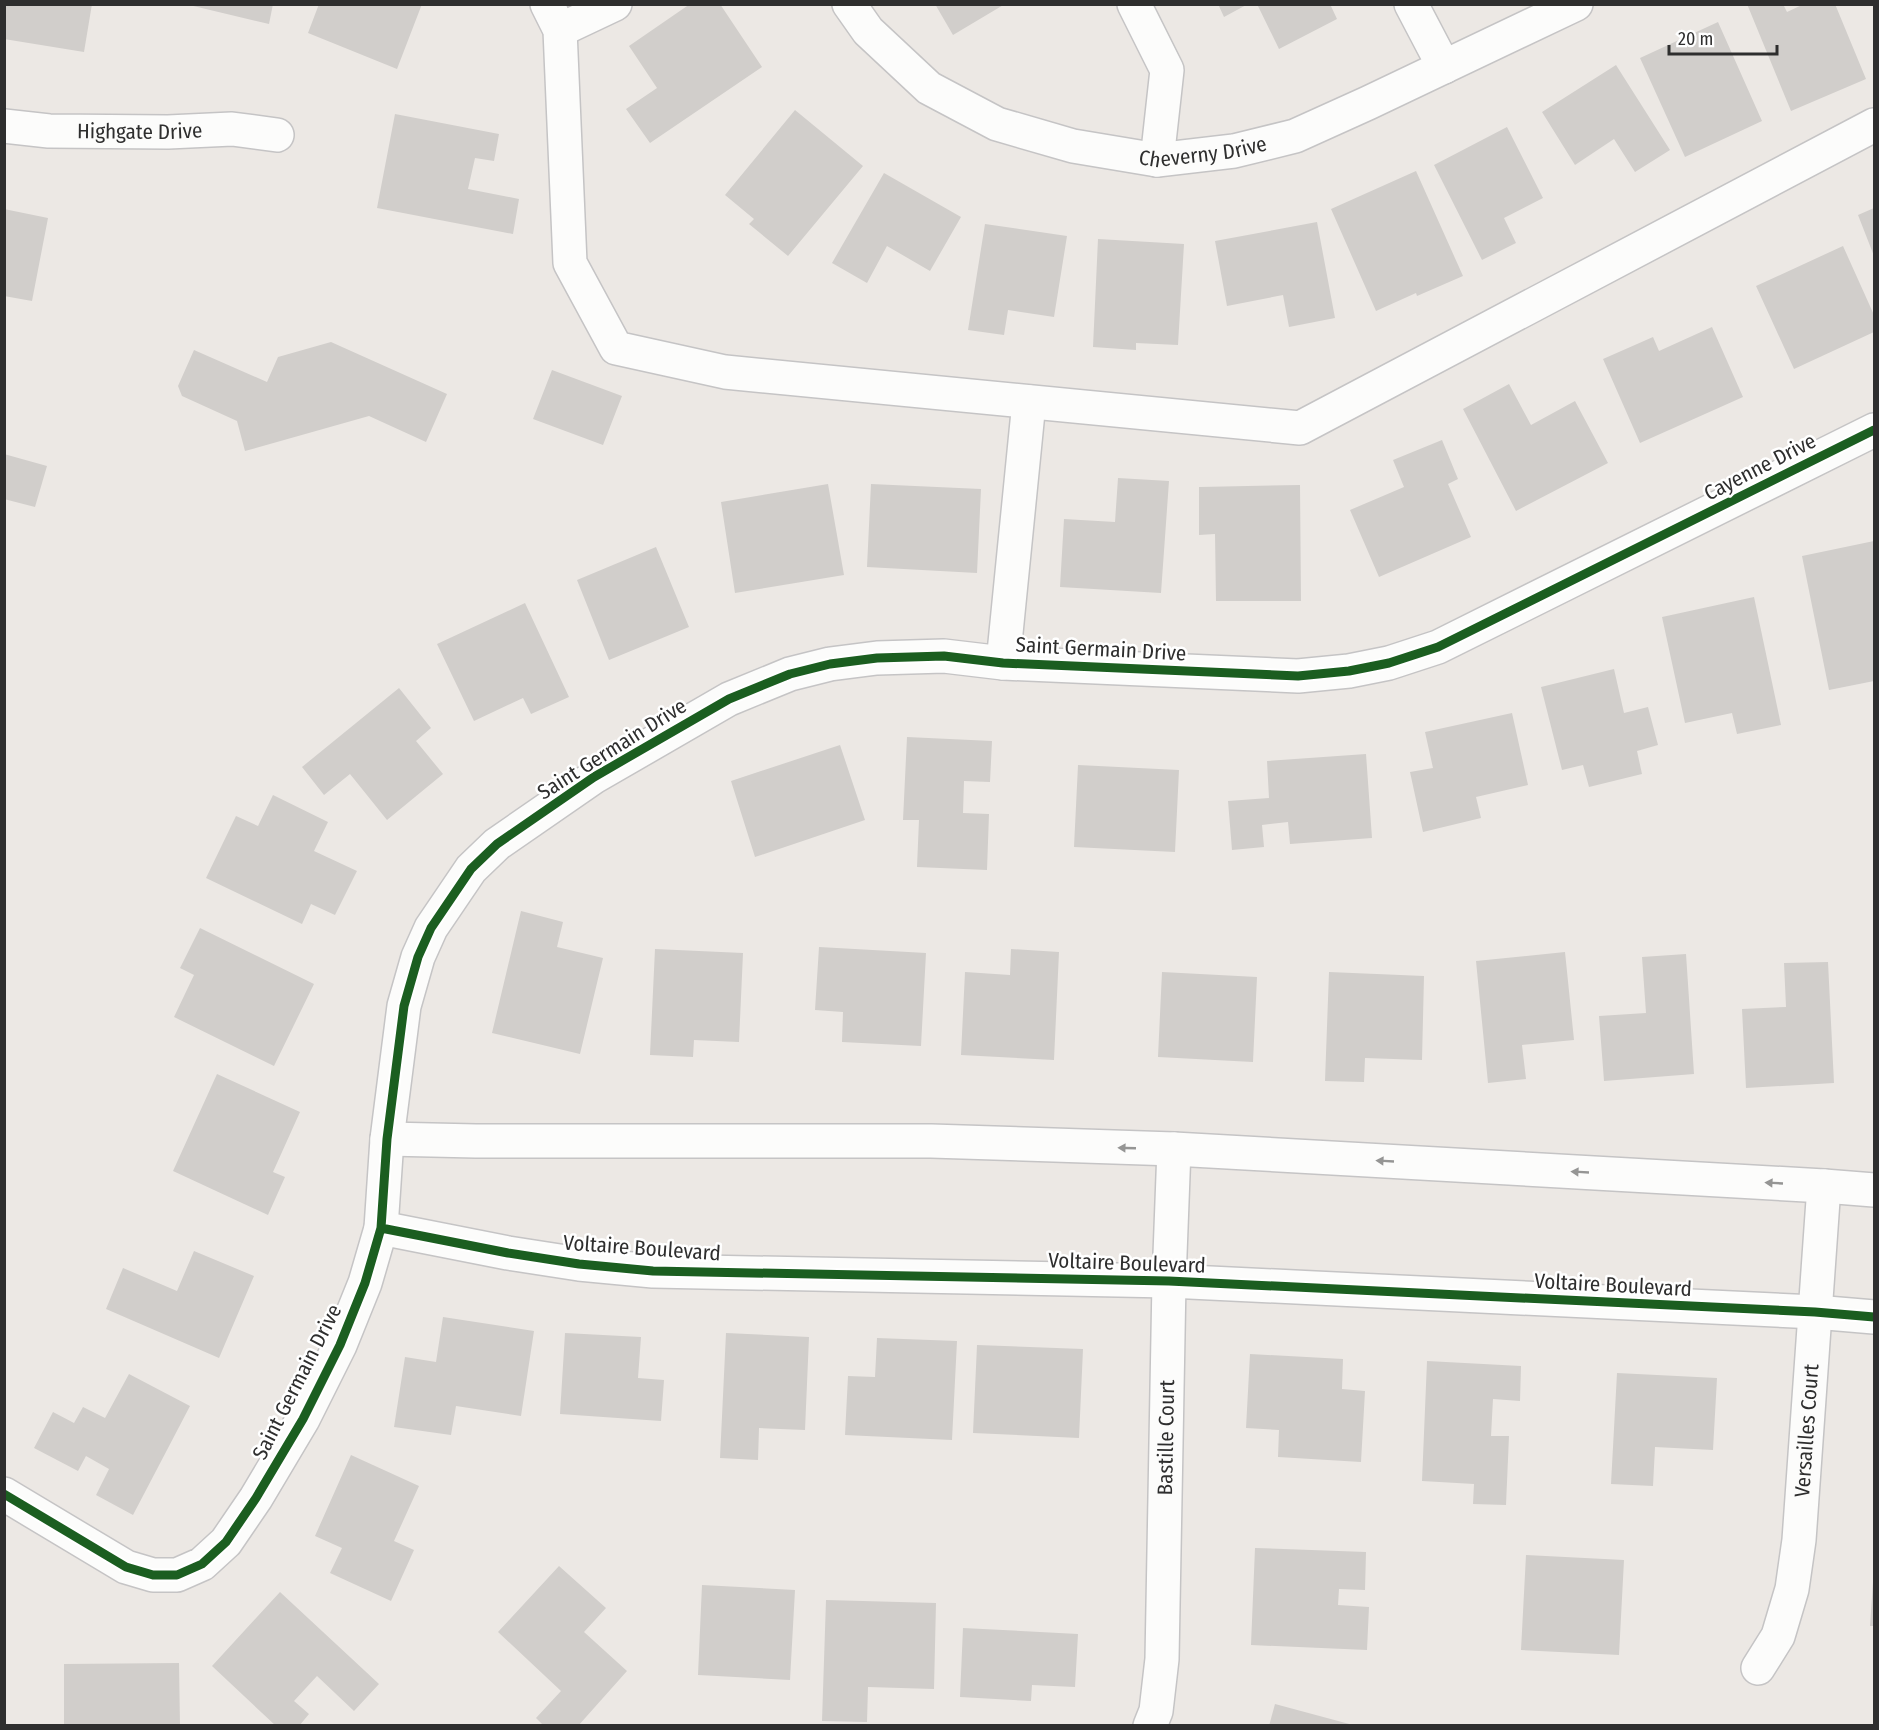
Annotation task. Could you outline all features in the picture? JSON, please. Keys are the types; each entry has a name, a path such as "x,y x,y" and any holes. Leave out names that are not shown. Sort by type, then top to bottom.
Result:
{"street":[{"path":"615,4 553,17 570,262 616,348 725,372 1029,402 1300,428 1875,125"},
{"name":"Cheverny Drive","path":"849,4 868,31 929,88 997,124 1073,146 1156,160 1234,151 1294,136 1576,4"},
{"path":"1134,4 1167,70 1156,160"},
{"path":"1411,4 1444,67"},
{"name":"Highgate Drive","path":"4,126 49,131 168,132 232,129 277,135"},
{"path":"1003,663 1029,402"},
{"name":"Cayenne Drive","path":"1661,537 1875,429"},
{"name":"Saint Germain Drive","path":"4,1494 126,1567 153,1575 177,1575 202,1564 226,1542 303,1419 340,1346 365,1283 381,1228 387,1139 404,1006 418,957 431,928 471,869 497,844 594,777 729,699 790,674 830,664 877,658 944,656 1003,663 1298,676 1349,671 1389,663 1438,647 1661,537"},
{"path":"387,1139 476,1141 931,1140 1174,1149 1875,1190"},
{"name":"Bastille Court","path":"1150,1725 1156,1711 1162,1659 1169,1281 1174,1149"},
{"name":"Versailles Court","path":"1758,1668 1778,1636 1792,1589 1799,1540 1824,1186"},
{"name":"Voltaire Boulevard","path":"381,1228 518,1255 653,1271 1169,1281 1815,1312 1875,1317"}],"building":[{"path":"4,4 92,4 84,52 4,39"},
{"path":"185,4 273,4 269,24"},
{"path":"319,4 422,4 397,69 308,33"},
{"path":"690,4 720,4 762,67 650,143 626,109 657,88 629,46"},
{"path":"935,4 1005,4 953,35"},
{"path":"1218,4 1248,4 1224,17"},
{"path":"1257,4 1330,4 1337,19 1279,49"},
{"path":"1747,4 1783,4 1787,12 1804,4 1835,4 1866,79 1791,111"},
{"path":"1718,22 1762,121 1685,157 1640,58"},
{"path":"1616,65 1670,150 1635,172 1614,139 1575,165 1542,112"},
{"path":"795,110 863,166 788,256 749,224 754,219 725,195"},
{"path":"395,114 499,134 494,161 475,158 468,189 519,199 513,234 377,208"},
{"path":"1507,127 1543,198 1504,218 1516,243 1482,260 1434,165"},
{"path":"1416,171 1463,276 1376,311 1331,209"},
{"path":"884,173 961,217 930,271 887,246 867,283 832,263"},
{"path":"1874,208 1874,256 1858,215"},
{"path":"4,209 48,218 32,301 4,296"},
{"path":"1317,222 1335,318 1289,327 1283,295 1227,306 1215,241"},
{"path":"985,224 1067,236 1054,317 1008,310 1004,335 968,330"},
{"path":"1098,239 1184,244 1178,345 1136,343 1136,350 1093,347"},
{"path":"1843,246 1874,315 1874,332 1794,369 1756,286"},
{"path":"1712,327 1743,397 1640,443 1603,359 1653,337 1659,351"},
{"path":"331,342 447,394 426,442 369,416 245,451 237,421 182,396 178,386 194,350 267,382 278,357"},
{"path":"552,370 622,396 603,445 533,419"},
{"path":"1509,384 1531,425 1575,401 1608,463 1516,511 1463,409"},
{"path":"1442,440 1458,479 1448,484 1471,537 1379,577 1350,510 1404,487 1393,460"},
{"path":"4,454 47,466 35,507 4,499"},
{"path":"1118,478 1169,481 1161,593 1060,587 1064,519 1115,522"},
{"path":"828,484 844,575 735,593 721,502"},
{"path":"871,484 981,489 977,573 867,567"},
{"path":"1300,485 1301,601 1216,601 1215,534 1199,535 1199,487"},
{"path":"1874,541 1874,681 1829,690 1802,556"},
{"path":"656,547 689,627 609,660 577,580"},
{"path":"1754,597 1781,725 1737,734 1732,713 1685,723 1662,617"},
{"path":"525,603 569,697 531,714 523,698 474,721 437,644"},
{"path":"1614,669 1624,713 1648,707 1658,745 1637,751 1642,774 1589,787 1583,765 1562,770 1541,687"},
{"path":"399,688 431,728 416,741 443,774 387,820 350,774 324,795 302,767"},
{"path":"1512,713 1528,785 1476,797 1481,818 1423,832 1410,772 1433,768 1425,732"},
{"path":"907,737 992,741 990,782 964,781 963,813 989,814 987,870 917,867 919,820 903,820"},
{"path":"840,745 865,820 755,857 731,781"},
{"path":"1366,754 1372,838 1290,844 1288,822 1262,825 1264,847 1232,850 1228,801 1269,798 1267,761"},
{"path":"1078,765 1179,770 1175,852 1074,847"},
{"path":"273,795 328,822 314,851 357,871 335,915 311,904 302,924 206,878 236,816 258,826"},
{"path":"521,911 563,922 557,947 603,958 580,1054 492,1033"},
{"path":"200,928 314,984 274,1066 174,1017 194,975 180,968"},
{"path":"819,947 926,953 921,1046 842,1042 843,1012 815,1010"},
{"path":"655,949 743,953 739,1042 694,1040 693,1057 650,1055"},
{"path":"1011,949 1059,952 1054,1060 961,1055 965,972 1010,975"},
{"path":"1565,952 1574,1040 1522,1045 1526,1079 1488,1083 1476,961"},
{"path":"1686,954 1694,1074 1604,1081 1599,1016 1646,1013 1642,957"},
{"path":"1828,962 1834,1083 1746,1088 1742,1009 1786,1007 1784,963"},
{"path":"1162,972 1257,977 1253,1062 1158,1057"},
{"path":"1329,972 1424,976 1422,1060 1365,1058 1364,1082 1325,1081"},
{"path":"217,1074 300,1112 273,1172 285,1177 268,1215 173,1171"},
{"path":"194,1251 254,1276 219,1358 106,1309 123,1268 177,1291"},
{"path":"443,1317 534,1331 521,1416 456,1406 451,1435 394,1427 405,1357 436,1362"},
{"path":"565,1333 641,1337 638,1378 664,1380 661,1421 560,1414"},
{"path":"726,1333 809,1337 805,1430 759,1428 758,1460 720,1458"},
{"path":"877,1338 957,1341 952,1440 845,1435 848,1376 875,1377"},
{"path":"977,1345 1083,1349 1079,1438 973,1433"},
{"path":"1250,1354 1343,1359 1342,1389 1365,1391 1361,1462 1278,1457 1279,1430 1246,1428"},
{"path":"1427,1361 1521,1366 1520,1401 1493,1399 1491,1436 1509,1436 1506,1505 1473,1504 1474,1484 1422,1481"},
{"path":"1617,1373 1717,1378 1713,1450 1655,1447 1653,1486 1611,1484"},
{"path":"129,1374 190,1406 133,1515 96,1495 109,1469 86,1456 78,1471 34,1448 53,1412 74,1423 83,1407 105,1418"},
{"path":"351,1455 419,1486 394,1541 414,1550 391,1601 330,1573 342,1548 315,1536"},
{"path":"1255,1548 1366,1552 1365,1590 1339,1589 1338,1605 1369,1607 1367,1650 1251,1645"},
{"path":"1526,1555 1624,1560 1619,1655 1521,1650"},
{"path":"559,1566 606,1608 584,1632 627,1671 578,1726 544,1726 536,1718 561,1691 498,1632"},
{"path":"1873,1582 1874,1626 1870,1626"},
{"path":"702,1585 795,1590 790,1680 698,1675"},
{"path":"280,1592 379,1684 354,1711 317,1676 294,1701 309,1714 299,1726 276,1726 212,1666"},
{"path":"826,1600 936,1603 934,1689 868,1687 867,1722 822,1721"},
{"path":"963,1628 1078,1634 1075,1687 1032,1685 1031,1701 960,1697"},
{"path":"179,1663 180,1726 64,1726 64,1664"},
{"path":"1275,1704 1353,1725 1353,1726 1269,1726"}],"cycle path":[{"path":"4,1494 126,1567 153,1575 177,1575 202,1564 226,1542 256,1498 303,1419 340,1345 365,1283 381,1228 387,1139 404,1006 418,957 431,928 471,869 497,844 594,777 729,699 790,674 830,664 877,658 944,656 1003,663 1298,676 1349,671 1389,663 1438,647 1874,430"},
{"path":"381,1228 508,1253 579,1264 653,1271 1169,1281 1815,1312 1874,1317"}]}
